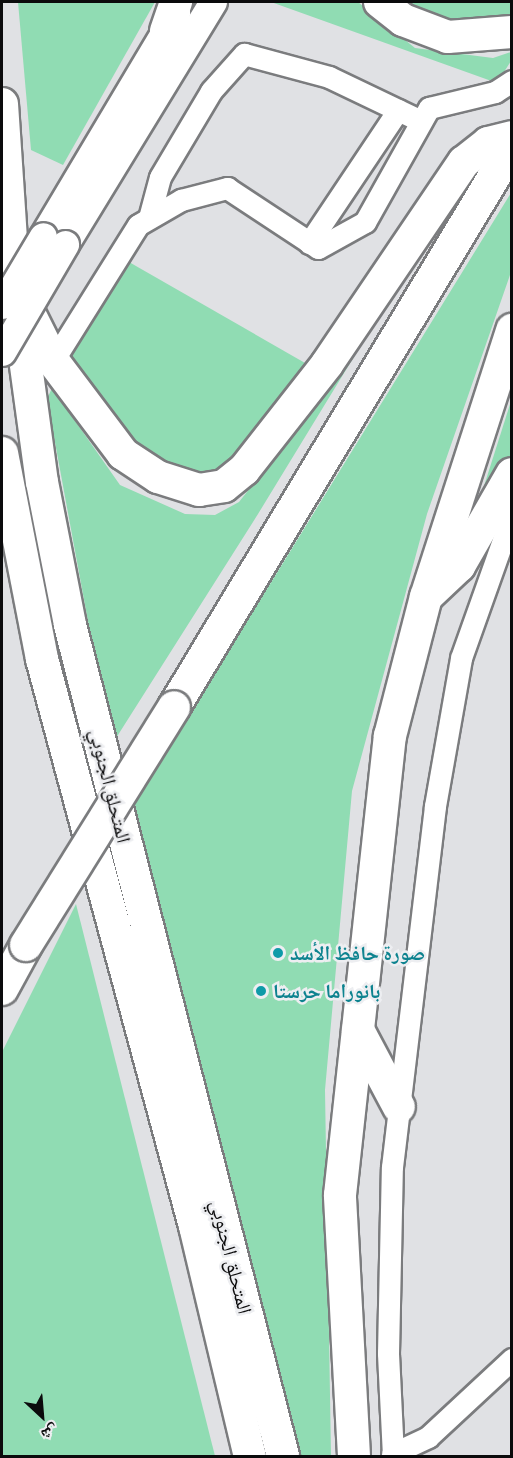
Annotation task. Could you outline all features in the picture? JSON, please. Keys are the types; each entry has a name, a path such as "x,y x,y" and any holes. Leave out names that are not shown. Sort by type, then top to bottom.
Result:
{"highway":[{"path":"166,31 176,2"},
{"path":"380,2 403,20 448,37 512,32"},
{"name":"المتحلق الجنوبي","path":"2,104 14,271 42,482 70,625 283,1456"},
{"path":"14,271 53,361 134,463 191,488 224,486 244,470 320,373 464,162 488,143 512,136"},
{"path":"2,988 512,147"},
{"path":"354,1456 340,1195 390,736 426,597 512,330"},
{"name":"المتحلق الجنوبي","path":"2,453 42,659 195,1226 250,1456"},
{"path":"426,597 464,560 512,474"},
{"path":"358,1030 399,1107"}],"main road":[{"path":"2,352 54,240 183,2"},
{"path":"2,305 54,240 213,2"}],"street":[{"path":"149,219 160,177 211,91 244,54 329,77 421,121"},
{"path":"53,361 138,225 181,200 227,188 318,248 365,222 429,108 495,92 512,81"},
{"path":"309,243 398,110"},
{"path":"512,515 461,658 435,806 399,1107 388,1341 392,1455 428,1437 512,1359"}],"green space":[{"path":"18,2 155,2 63,165 31,150"},
{"path":"271,2 358,2 415,48 493,58 511,52 511,61 497,83"},
{"path":"393,2 511,2 511,25 423,29"},
{"path":"511,193 511,272 427,514 352,791 325,1090 331,1456 295,1456 129,813"},
{"path":"122,258 312,367 227,478 157,477 67,363"},
{"path":"410,265 258,514 111,746 47,399 52,388 120,485 185,514 215,515 239,502 293,434"},
{"path":"511,401 511,461 477,508"},
{"path":"76,904 215,1456 2,1456 2,1052"}],"place":[{"name":"صورة حافظ الأسد","path":"278,953"},
{"name":"بانوراما حرستا","path":"261,991"}]}
